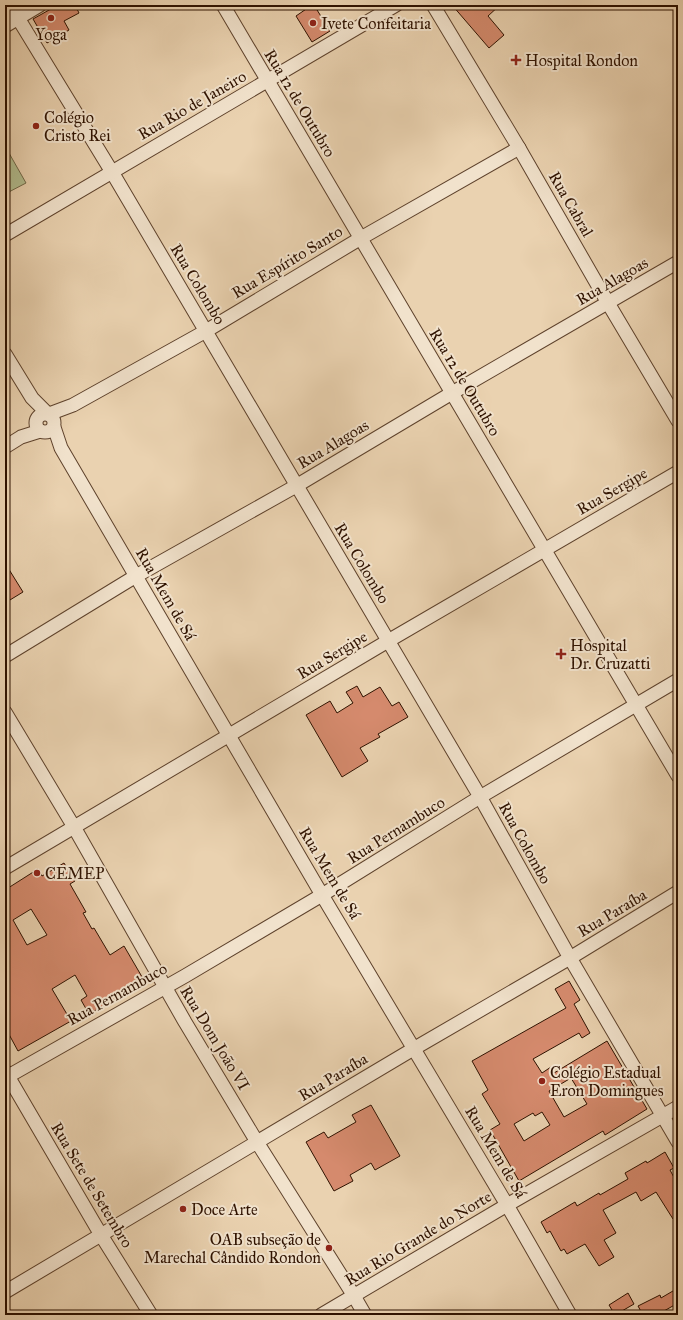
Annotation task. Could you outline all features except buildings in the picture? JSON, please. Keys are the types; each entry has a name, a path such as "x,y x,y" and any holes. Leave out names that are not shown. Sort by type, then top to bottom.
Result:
{"street":[{"name":"Rua Colombo","path":"10,5 112,172 480,797 570,958 678,1142"},
{"path":"5,26 40,5"},
{"name":"Rua 12 de Outubro","path":"223,5 678,776"},
{"name":"Rua Rio de Janeiro","path":"5,235 396,5"},
{"name":"Rua Cabral","path":"433,5 519,148 608,303 678,420"},
{"name":"Rua Espírito Santo","path":"5,446 73,405 206,331 360,238 519,148"},
{"name":"Rua Alagoas","path":"5,656 136,576 296,486 452,393 678,262"},
{"path":"5,354 32,398 45,423"},
{"name":"Rua Mem de Sá","path":"45,423 322,895 507,1205 570,1315"},
{"name":"Rua Sergipe","path":"5,868 388,641 678,472"},
{"name":"Rua Pernambuco","path":"6,1075 185,976 322,895 480,797 678,680"},
{"name":"Rua Dom João VI","path":"5,712 74,827 165,987 257,1142 365,1315"},
{"name":"Rua Paraíba","path":"5,1292 414,1048 570,958 678,892"},
{"name":"Rua Sete de Setembro","path":"6,1075 101,1236 151,1315"},
{"name":"Rua Rio Grande do Norte","path":"321,1315 507,1205 663,1117 678,1107"}],"green space":[{"path":"5,146 26,183 5,194"}],"place":[{"name":"Yoga","path":"51,18"},
{"name":"Ivete Confeitaria","path":"313,23"},
{"name":"Hospital Rondon","path":"516,60"},
{"name":"Colégio Cristo Rei","path":"36,126"},
{"name":"Hospital Dr. Cruzatti","path":"561,654"},
{"name":"CEMEP","path":"37,873"},
{"name":"Colégio Estadual Eron Domingues","path":"542,1081"},
{"name":"Doce Arte","path":"183,1209"},
{"name":"OAB subseção de Marechal Cândido Rondon","path":"329,1248"}]}
